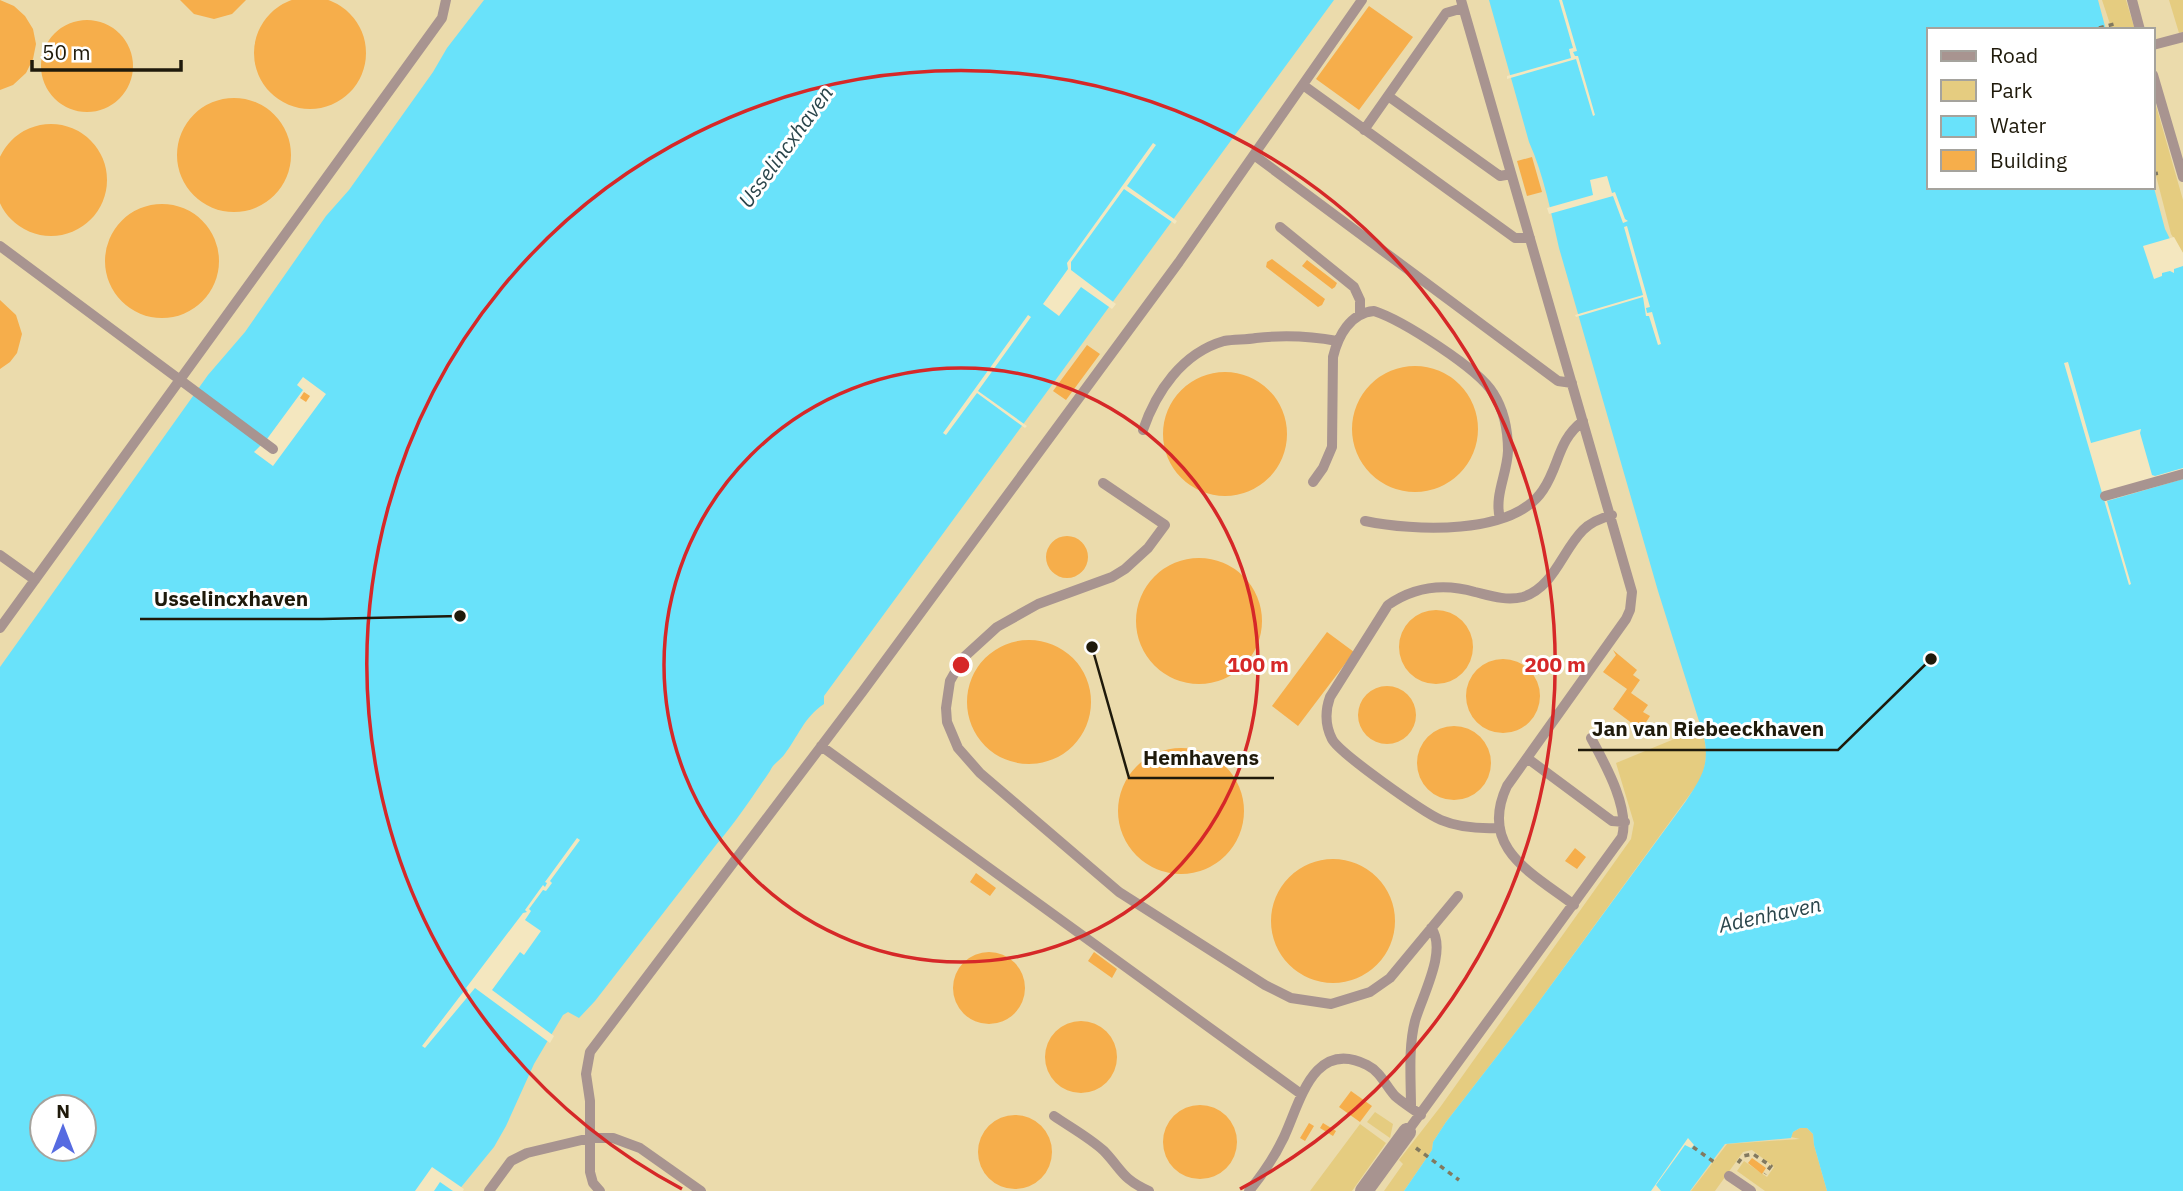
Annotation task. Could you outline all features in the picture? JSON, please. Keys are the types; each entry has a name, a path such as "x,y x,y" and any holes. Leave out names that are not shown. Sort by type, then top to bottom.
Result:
{"street":[{"path":"1364,1191 1412,1140"}],"lane":[{"path":"0,628 442,18 446,0"},
{"path":"600,1191 591,1178 586,1074 590,1052 821,746 1179,262 1362,0"},
{"path":"2132,0 2139,28"},
{"path":"1364,130 1446,13 1462,4 1631,582 1630,610 1527,758 1503,796 1499,817 1502,840 1514,860 1574,905"},
{"path":"2158,44 2182,37"},
{"path":"2155,82 2183,177"},
{"path":"1303,85 1514,238 1530,238"},
{"path":"1388,96 1500,176 1511,174"},
{"path":"1254,156 1558,381 1572,383"},
{"path":"1280,227 1350,282 1358,293 1360,314"},
{"path":"0,246 274,449"},
{"path":"1313,482 1323,468 1332,447 1333,357 1337,341 1345,328 1360,314 1381,313 1476,374 1493,393 1507,434 1507,464 1497,497 1500,519"},
{"path":"1143,430 1158,395 1169,380 1182,366 1213,345 1239,339 1288,336 1337,341"},
{"path":"1365,521 1429,528 1514,515 1536,499 1544,489 1567,436 1583,421"},
{"path":"2105,496 2183,474"},
{"path":"1103,483 1165,525 1138,559 1119,573 1038,604 996,627 972,649 956,669 947,694 947,722 958,748 980,773 1119,892 1265,985 1291,998 1331,1004 1370,992 1390,978 1458,895"},
{"path":"1500,828 1471,828 1426,813 1337,747 1327,723 1327,705 1388,606 1401,597 1427,588 1451,588 1502,598 1523,597 1547,581 1582,531 1612,515"},
{"path":"0,555 35,580"},
{"path":"1412,1140 1421,1115 1618,844 1625,822 1608,769 1591,738"},
{"path":"821,746 1301,1094"},
{"path":"1527,758 1612,821 1625,822"},
{"path":"1411,1108 1412,1040 1415,1022 1438,951 1437,938 1431,928"},
{"path":"1249,1191 1269,1164 1308,1080 1319,1068 1335,1061 1356,1061 1376,1070 1398,1099 1421,1115"},
{"path":"1054,1116 1103,1151 1134,1184 1149,1191"},
{"path":"489,1191 511,1161 546,1147 590,1138 613,1138 640,1148 701,1191"},
{"path":"1729,1176 1751,1191"}],"path":[{"path":"2099,28 2118,23"},
{"path":"2155,174 2159,173"},
{"path":"1412,1140 1459,1180"},
{"path":"1693,1147 1714,1162"}],"shaded area":[{"path":"0,0 2183,0 2183,1191 0,1191"}],"green space":[{"path":"2102,0 2126,0 2134,28 2111,28"},
{"path":"2169,0 2183,0 2183,32 2179,33"},
{"path":"2155,102 2183,200 2183,253 2171,234 2155,172"},
{"path":"1701,728 1706,755 1699,782 1535,1007 1446,1122 1433,1142 1432,1150 1404,1191 1384,1191 1403,1164 1399,1160 1441,1106 1631,839 1634,823 1616,763"},
{"path":"1375,1112 1393,1124 1390,1138 1367,1122"},
{"path":"1360,1124 1386,1143 1352,1191 1310,1191"},
{"path":"1807,1128 1813,1134 1827,1191 1765,1191 1737,1171 1744,1161 1767,1177 1774,1167 1752,1150 1743,1152 1715,1191 1691,1191 1727,1144 1800,1139 1791,1137 1793,1132"}],"water":[{"name":"Usselincxhaven","path":"484,0 1334,0 824,696 824,704 806,721 730,827 595,1001 579,1018 568,1012 563,1015 534,1064 494,1147 458,1191 0,1191 0,667 208,375 245,332 326,216 349,190 433,72 447,48"},
{"name":"Adenhaven","path":"1489,0 2098,0 2105,28 1927,28 1927,189 2154,189 2165,229 2183,265 2183,1191 1827,1191 1813,1134 1807,1128 1800,1128 1793,1132 1791,1138 1725,1144 1690,1191 1404,1191 1432,1150 1433,1142 1446,1122 1535,1007 1686,801 1700,778 1706,756 1704,737 1658,591 1559,248 1543,181 1529,142"}],"pier":[{"path":"1559,0 1562,0 1577,51 1573,52 1578,56 1595,115 1593,116 1576,59 1507,79 1507,76 1571,58 1569,49 1573,48"},
{"path":"1153,143 1156,145 1127,186 1177,221 1175,224 1124,189 1071,262 1071,270 1116,304 1112,309 1081,287 1059,316 1043,304 1068,269 1067,263"},
{"path":"1607,176 1612,193 1615,192 1628,221 1623,223 1613,196 1549,214 1547,208 1593,195 1590,180"},
{"path":"1627,226 1650,307 1646,308 1647,313 1652,312 1661,344 1658,345 1649,316 1646,316 1643,297 1576,317 1575,315 1643,295 1624,227"},
{"path":"2174,237 2183,253 2183,266 2174,269 2174,273 2162,273 2162,276 2154,279 2143,246"},
{"path":"1028,315 1031,317 978,391 1027,426 1025,428 977,393 946,435 943,433"},
{"path":"2068,362 2091,443 2141,429 2152,475 2183,468 2183,479 2107,501 2131,584 2129,585 2064,363"},
{"path":"303,377 326,394 273,466 254,452 267,439 303,390 297,385"},
{"path":"577,838 580,840 550,881 552,883 546,891 543,890 529,909 531,911 525,920 541,931 524,955 520,952 492,990 554,1036 550,1043 475,988 425,1048 422,1046 464,991 468,991 466,988 523,913 527,912 525,910 543,885 545,887 545,882"},
{"path":"1688,1138 1694,1145 1691,1148 1685,1145 1656,1185 1661,1191 1651,1191"},
{"path":"432,1167 464,1189 463,1191 453,1191 440,1182 434,1191 415,1191"}],"building":[{"path":"295,-1 325,-1 341,6 357,22 365,42 365,64 357,84 341,100 321,108 299,108 279,100 263,84 255,64 255,42 263,22 279,6"},
{"path":"0,0 14,6 25,16 33,29 36,44 26,73 13,85 0,90"},
{"path":"180,0 246,0 232,14 214,19 194,14"},
{"path":"1369,6 1413,37 1359,110 1316,79"},
{"path":"78,20 96,20 113,27 126,40 133,57 133,75 126,92 113,105 96,112 78,112 61,105 48,92 41,75 41,57 48,40 61,27"},
{"path":"234,98 256,103 274,115 286,133 291,155 286,177 274,195 256,207 234,212 212,207 194,195 182,177 177,155 182,133 194,115 212,103"},
{"path":"40,125 62,125 82,133 98,149 106,169 106,191 98,211 82,227 62,235 40,235 20,227 11,220 -1,201 -1,159 4,149 20,133"},
{"path":"1532,157 1542,192 1527,196 1517,161"},
{"path":"162,204 184,209 202,221 214,239 219,261 214,283 202,301 184,313 162,318 140,313 122,301 110,283 105,261 110,239 122,221 140,209"},
{"path":"1272,259 1325,299 1322,305 1318,307 1266,267 1267,262"},
{"path":"1307,260 1337,283 1335,287 1332,289 1302,266"},
{"path":"0,300 16,315 22,334 17,353 0,369"},
{"path":"1087,345 1100,354 1066,400 1053,391"},
{"path":"1415,366 1439,371 1459,385 1473,405 1478,429 1473,453 1459,473 1439,487 1415,492 1391,487 1371,473 1357,453 1352,429 1357,405 1371,385 1391,371"},
{"path":"1225,372 1249,376 1269,390 1283,410 1287,434 1283,458 1269,478 1249,492 1225,496 1201,492 1181,478 1167,458 1163,434 1167,410 1181,390 1201,376"},
{"path":"304,392 310,396 306,402 300,398"},
{"path":"1067,536 1082,542 1088,557 1082,572 1067,578 1052,572 1046,557 1052,542"},
{"path":"1199,558 1223,563 1243,577 1257,597 1262,621 1257,645 1243,665 1223,679 1199,684 1175,679 1155,665 1141,645 1136,621 1141,597 1155,577 1175,563"},
{"path":"1436,610 1450,613 1462,621 1470,633 1473,647 1470,661 1462,673 1450,681 1436,684 1422,681 1410,673 1402,661 1399,647 1402,633 1410,621 1422,613"},
{"path":"1327,632 1354,652 1298,726 1272,706"},
{"path":"1029,640 1053,644 1073,658 1087,678 1091,702 1087,726 1073,746 1053,760 1029,764 1005,760 985,746 971,726 967,702 971,678 985,658 1005,644"},
{"path":"1613,650 1637,670 1633,675 1640,680 1631,693 1648,705 1643,712 1650,716 1641,730 1613,709 1627,689 1603,672 1616,655"},
{"path":"1503,659 1517,662 1529,670 1537,682 1540,696 1537,710 1529,722 1517,730 1503,733 1489,730 1477,722 1469,710 1466,696 1469,682 1477,670 1489,662"},
{"path":"1381,686 1393,686 1408,694 1416,709 1416,721 1408,736 1393,744 1381,744 1366,736 1358,721 1358,709 1366,694"},
{"path":"1454,726 1468,729 1480,737 1488,749 1491,763 1488,777 1480,789 1468,797 1454,800 1440,797 1428,789 1420,777 1417,763 1420,749 1428,737 1440,729"},
{"path":"1181,748 1205,753 1225,767 1239,787 1244,811 1239,835 1225,855 1205,869 1181,874 1157,869 1137,855 1123,835 1118,811 1123,787 1137,767 1157,753"},
{"path":"1575,848 1586,857 1577,869 1565,861"},
{"path":"1333,859 1357,863 1377,877 1391,897 1395,921 1391,945 1377,965 1357,979 1333,983 1309,979 1289,965 1275,945 1271,921 1275,897 1289,877 1309,863"},
{"path":"976,873 996,888 990,896 970,882"},
{"path":"996,952 1015,962 1023,974 1023,1002 1015,1014 1003,1022 982,1024 963,1014 955,1002 953,981 963,962 975,954"},
{"path":"1094,952 1117,969 1112,978 1088,961"},
{"path":"1088,1021 1107,1031 1115,1043 1115,1071 1107,1083 1095,1091 1074,1093 1055,1083 1047,1071 1045,1050 1055,1031 1067,1023"},
{"path":"1351,1091 1372,1106 1360,1122 1339,1107"},
{"path":"1200,1105 1214,1108 1226,1116 1234,1128 1237,1142 1234,1156 1226,1168 1214,1176 1200,1179 1186,1176 1174,1168 1166,1156 1163,1142 1166,1128 1174,1116 1186,1108"},
{"path":"1015,1115 1029,1118 1041,1126 1049,1138 1052,1152 1049,1166 1041,1178 1029,1186 1015,1189 1001,1186 989,1178 981,1166 978,1152 981,1138 989,1126 1001,1118"},
{"path":"1309,1123 1314,1126 1305,1141 1300,1138"},
{"path":"1323,1123 1336,1131 1333,1136 1320,1128"},
{"path":"1752,1158 1766,1168 1762,1174 1748,1163"}],"place":[{"name":"Usselincxhaven","path":"460,616"},
{"name":"Hemhavens","path":"1092,647"},
{"name":"Jan van Riebeeckhaven","path":"1931,659"}]}
